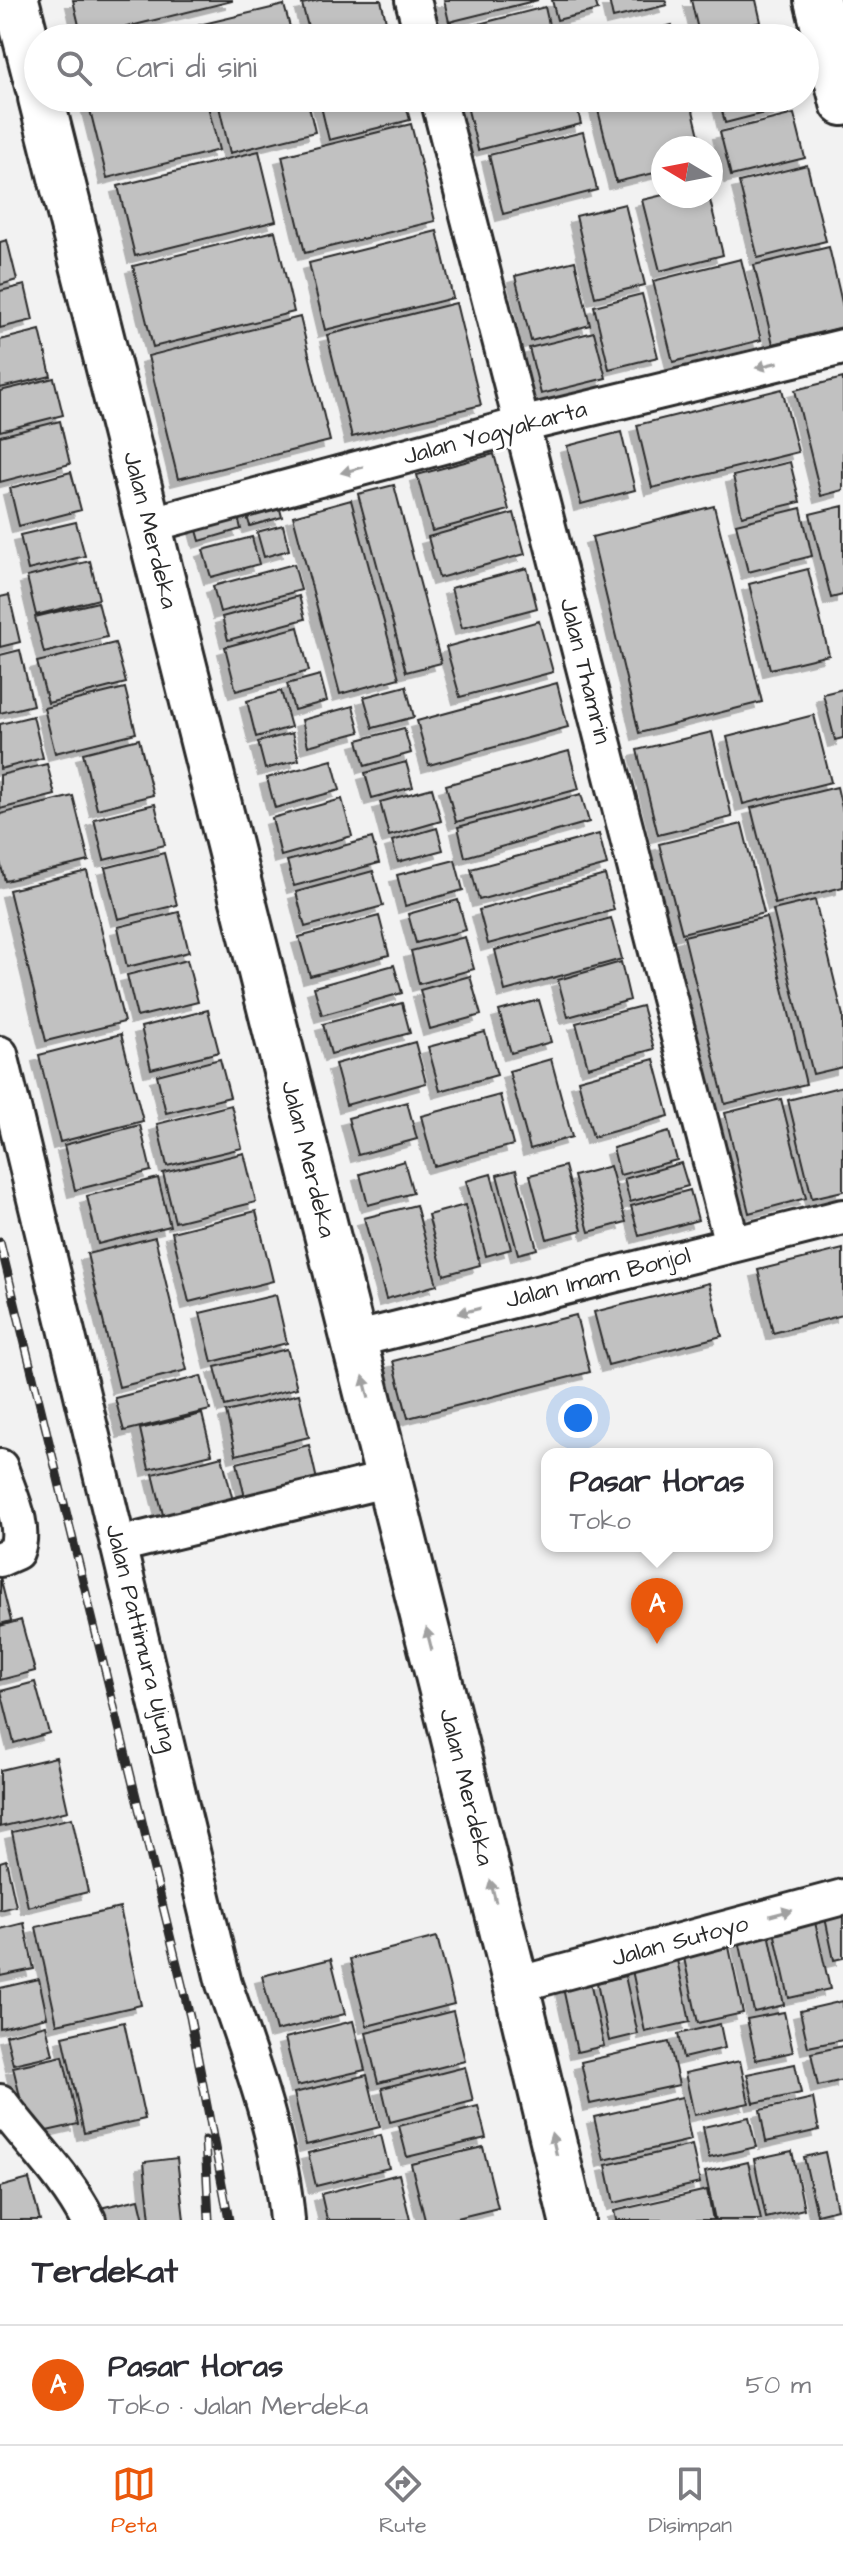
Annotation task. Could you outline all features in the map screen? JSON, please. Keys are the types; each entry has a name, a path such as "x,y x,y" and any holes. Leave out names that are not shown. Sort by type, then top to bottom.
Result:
{"main road":[{"path":"16,0 24,31"},
{"path":"817,0 843,103"},
{"name":"Jalan Merdeka","path":"45,112 516,1985 572,2220"}],"street":[{"path":"413,0 419,24"},
{"name":"Jalan Thamrin","path":"442,112 732,1244"},
{"name":"Jalan Yogyakarta","path":"148,525 521,425 843,347"},
{"name":"Jalan Pattimura Ujung","path":"0,1054 224,1984 272,2128 284,2183 287,2220"},
{"name":"Jalan Imam Bonjol","path":"354,1340 843,1217"},
{"path":"0,1467 19,1526 20,1541 16,1552 0,1559"},
{"path":"118,1545 389,1479"},
{"name":"Jalan Sutoyo","path":"516,1985 843,1897"},
{"path":"0,2102 57,2170 88,2220"}],"building":[{"path":"73,0 232,0 139,24 79,24"},
{"path":"319,0 381,0 387,24 307,24 302,4"},
{"path":"444,0 538,0 449,22"},
{"path":"552,0 595,0 598,10 557,20"},
{"path":"609,0 665,0 667,5 613,18"},
{"path":"691,0 756,0 761,22 753,24 697,24"},
{"path":"284,5 289,24 203,24"},
{"path":"545,7 549,24 479,24"},
{"path":"90,112 210,112 219,150 107,178"},
{"path":"220,112 310,112 315,132 230,153"},
{"path":"322,112 408,112 410,120 329,140"},
{"path":"468,112 578,112 581,124 478,150"},
{"path":"598,112 693,112 699,136 651,136 651,174 616,182"},
{"path":"722,112 768,112 725,123"},
{"path":"794,114 805,158 731,176 720,132"},
{"path":"411,124 435,221 305,253 282,156"},
{"path":"583,132 597,190 503,214 489,155"},
{"path":"259,151 276,221 135,256 118,186"},
{"path":"807,165 826,241 758,258 739,182"},
{"path":"651,198 651,208 712,208 723,255 660,271 642,200"},
{"path":"625,204 645,285 595,297 576,216"},
{"path":"275,231 294,312 153,347 133,266"},
{"path":"437,231 453,298 325,330 309,263"},
{"path":"7,240 17,280 0,285 0,242"},
{"path":"829,247 843,307 843,327 773,344 754,265"},
{"path":"741,259 761,340 673,362 653,281"},
{"path":"575,261 590,325 531,341 515,276"},
{"path":"25,285 33,320 0,328 0,291"},
{"path":"642,294 658,357 609,369 594,306"},
{"path":"456,303 481,405 352,437 327,335"},
{"path":"300,317 330,441 178,479 148,356"},
{"path":"40,330 51,376 0,388 0,340"},
{"path":"594,332 606,378 541,394 529,348"},
{"path":"54,378 63,415 0,431 0,391"},
{"path":"843,378 843,490 821,496 795,390"},
{"path":"782,389 798,452 652,488 637,425"},
{"path":"60,421 70,464 0,482 0,436"},
{"path":"621,432 635,490 581,504 567,446"},
{"path":"494,454 509,510 432,531 417,475"},
{"path":"790,462 800,502 742,516 733,476"},
{"path":"71,472 81,510 19,526 10,488"},
{"path":"394,485 441,663 406,672 358,494"},
{"path":"351,500 399,678 340,694 293,516"},
{"path":"278,501 282,517 250,526 245,510"},
{"path":"714,506 762,702 639,733 592,537"},
{"path":"843,506 843,595 831,598 810,514"},
{"path":"801,508 812,556 748,572 736,524"},
{"path":"237,512 241,529 200,541 195,523"},
{"path":"514,513 525,554 439,578 428,537"},
{"path":"76,522 85,556 28,570 20,535"},
{"path":"283,525 289,550 264,557 257,532"},
{"path":"252,537 259,564 211,577 203,550"},
{"path":"90,561 99,599 36,615 27,577"},
{"path":"294,564 301,590 220,612 213,586"},
{"path":"527,568 537,608 462,628 451,588"},
{"path":"808,569 829,655 770,669 749,584"},
{"path":"9,595 20,642 0,647 0,597"},
{"path":"299,596 305,619 228,640 222,617"},
{"path":"98,602 107,637 44,653 35,617"},
{"path":"539,621 553,672 460,697 446,647"},
{"path":"298,627 309,671 236,691 225,647"},
{"path":"115,643 126,683 48,703 37,662"},
{"path":"20,650 33,705 0,713 0,655"},
{"path":"320,675 327,701 294,710 287,684"},
{"path":"557,683 568,727 429,765 417,721"},
{"path":"406,686 414,717 373,728 364,697"},
{"path":"125,688 136,733 55,753 44,708"},
{"path":"843,689 843,738 835,740 823,694"},
{"path":"281,691 291,727 256,737 247,701"},
{"path":"353,706 360,732 308,746 302,720"},
{"path":"814,715 831,782 743,804 727,737"},
{"path":"33,716 43,758 0,769 0,724"},
{"path":"404,728 411,753 365,766 358,740"},
{"path":"712,732 732,817 658,835 637,750"},
{"path":"292,733 299,760 265,769 258,742"},
{"path":"139,739 153,795 97,809 83,753"},
{"path":"569,751 579,789 456,822 446,785"},
{"path":"332,760 340,790 275,808 267,778"},
{"path":"406,762 413,787 372,798 365,773"},
{"path":"47,764 55,795 0,809 0,775"},
{"path":"837,787 843,812 843,887 775,904 751,808"},
{"path":"432,788 441,821 389,836 380,802"},
{"path":"581,794 589,822 465,857 458,827"},
{"path":"73,796 89,861 5,881 0,862 0,814"},
{"path":"342,799 352,836 281,856 272,818"},
{"path":"155,804 165,845 104,860 94,819"},
{"path":"742,824 764,913 682,933 659,844"},
{"path":"437,828 443,850 398,862 392,841"},
{"path":"599,834 607,865 479,900 471,869"},
{"path":"372,838 379,863 294,886 287,861"},
{"path":"164,853 177,905 118,919 105,868"},
{"path":"455,860 463,890 405,906 397,875"},
{"path":"87,871 124,1022 46,1041 9,890"},
{"path":"373,871 383,906 305,927 296,892"},
{"path":"605,875 614,910 488,944 479,910"},
{"path":"458,900 466,930 416,943 408,914"},
{"path":"815,900 843,1016 843,1067 813,1074 773,910"},
{"path":"179,912 189,952 127,967 118,927"},
{"path":"379,916 389,955 310,976 299,937"},
{"path":"766,917 806,1084 725,1104 684,936"},
{"path":"611,918 622,959 505,991 495,950"},
{"path":"465,937 474,969 419,984 411,951"},
{"path":"187,960 198,1002 137,1017 127,975"},
{"path":"621,962 630,1000 568,1017 558,980"},
{"path":"394,965 402,993 322,1015 314,987"},
{"path":"470,976 481,1015 430,1029 420,990"},
{"path":"539,1000 551,1042 511,1053 499,1011"},
{"path":"402,1003 410,1033 331,1054 323,1024"},
{"path":"642,1006 654,1049 588,1067 576,1023"},
{"path":"208,1010 219,1052 151,1069 141,1027"},
{"path":"485,1032 497,1075 440,1091 428,1047"},
{"path":"121,1034 143,1121 60,1142 39,1055"},
{"path":"415,1042 426,1083 346,1105 335,1064"},
{"path":"220,1059 230,1097 166,1113 157,1075"},
{"path":"551,1059 572,1137 530,1149 509,1071"},
{"path":"654,1059 669,1116 593,1137 578,1080"},
{"path":"843,1086 843,1191 812,1198 788,1100"},
{"path":"500,1095 513,1145 434,1166 421,1116"},
{"path":"781,1099 806,1198 749,1213 725,1113"},
{"path":"407,1102 417,1139 358,1155 348,1118"},
{"path":"231,1105 242,1148 167,1166 157,1124"},
{"path":"140,1125 151,1171 75,1190 64,1145"},
{"path":"669,1132 677,1160 620,1175 613,1148"},
{"path":"244,1153 256,1202 175,1222 163,1173"},
{"path":"404,1161 413,1193 368,1205 360,1174"},
{"path":"681,1163 688,1186 630,1202 624,1179"},
{"path":"565,1166 582,1230 547,1239 530,1175"},
{"path":"610,1166 626,1222 589,1232 574,1176"},
{"path":"516,1170 537,1249 518,1254 497,1175"},
{"path":"491,1174 511,1249 486,1256 466,1181"},
{"path":"158,1178 170,1226 98,1244 87,1196"},
{"path":"690,1190 698,1220 639,1236 631,1206"},
{"path":"416,1205 437,1285 386,1299 364,1218"},
{"path":"465,1205 480,1265 444,1275 428,1215"},
{"path":"256,1211 273,1281 189,1302 172,1232"},
{"path":"155,1237 187,1370 119,1387 87,1254"},
{"path":"843,1249 843,1315 773,1333 758,1270"},
{"path":"709,1283 722,1336 608,1365 594,1312"},
{"path":"276,1295 287,1343 212,1362 200,1313"},
{"path":"576,1315 590,1372 408,1418 393,1361"},
{"path":"287,1349 297,1388 225,1406 215,1367"},
{"path":"201,1376 210,1410 124,1431 115,1398"},
{"path":"299,1394 309,1437 236,1455 226,1412"},
{"path":"202,1414 212,1454 149,1469 140,1429"},
{"path":"309,1445 319,1489 247,1506 237,1463"},
{"path":"222,1456 235,1509 166,1527 153,1474"},
{"path":"0,1577 11,1621 0,1624"},
{"path":"21,1620 35,1671 0,1680 0,1626"},
{"path":"35,1682 49,1733 14,1743 1,1691"},
{"path":"56,1757 68,1811 0,1827 0,1770"},
{"path":"72,1818 88,1892 28,1907 12,1832"},
{"path":"6,1860 16,1906 0,1910 0,1862"},
{"path":"120,1908 141,2005 57,2024 36,1927"},
{"path":"843,1908 843,1958 834,1960 824,1913"},
{"path":"815,1922 830,1989 789,1998 774,1931"},
{"path":"24,1923 34,1969 0,1976 0,1929"},
{"path":"768,1928 784,2005 754,2012 738,1935"},
{"path":"437,1937 454,2004 367,2026 350,1959"},
{"path":"729,1947 743,2013 698,2023 684,1958"},
{"path":"331,1959 345,2014 276,2031 262,1976"},
{"path":"677,1960 690,2022 645,2032 632,1970"},
{"path":"625,1976 638,2034 609,2041 597,1983"},
{"path":"39,1979 47,2017 0,2028 0,1988"},
{"path":"590,1982 604,2046 577,2052 563,1988"},
{"path":"843,2001 843,2040 808,2047 800,2011"},
{"path":"453,2011 465,2061 378,2083 366,2033"},
{"path":"784,2012 793,2052 756,2060 747,2019"},
{"path":"353,2021 365,2070 297,2086 285,2038"},
{"path":"124,2022 145,2119 84,2133 63,2036"},
{"path":"720,2024 725,2048 683,2058 678,2034"},
{"path":"46,2025 53,2055 13,2064 6,2035"},
{"path":"669,2042 679,2085 590,2104 581,2062"},
{"path":"843,2046 843,2080 818,2086 811,2053"},
{"path":"63,2056 78,2124 29,2135 13,2067"},
{"path":"740,2061 749,2103 694,2115 685,2073"},
{"path":"795,2064 801,2093 754,2103 747,2074"},
{"path":"465,2067 473,2101 390,2122 382,2088"},
{"path":"367,2075 380,2127 306,2145 294,2093"},
{"path":"682,2097 691,2140 604,2160 594,2117"},
{"path":"813,2098 819,2130 766,2142 760,2110"},
{"path":"478,2106 486,2138 407,2157 399,2126"},
{"path":"749,2117 756,2147 709,2158 703,2127"},
{"path":"381,2135 389,2168 316,2186 308,2153"},
{"path":"692,2145 700,2183 614,2203 606,2165"},
{"path":"483,2147 498,2208 449,2220 425,2220 411,2164"},
{"path":"792,2151 804,2209 766,2218 754,2159"},
{"path":"825,2152 837,2209 817,2214 804,2157"},
{"path":"177,2158 184,2220 150,2220 144,2162"},
{"path":"748,2162 761,2220 715,2220 705,2172"},
{"path":"399,2174 410,2220 327,2220 321,2194"},
{"path":"29,2179 40,2220 0,2220 0,2187"},
{"path":"707,2190 713,2220 616,2220 614,2211"},
{"path":"139,2199 144,2220 103,2220 100,2208"}],"railway":[{"path":"0,1242 190,2017 229,2220"},
{"path":"205,2140 209,2220"}],"place":[{"name":"Pasar Horas","path":"657,1644"}]}
